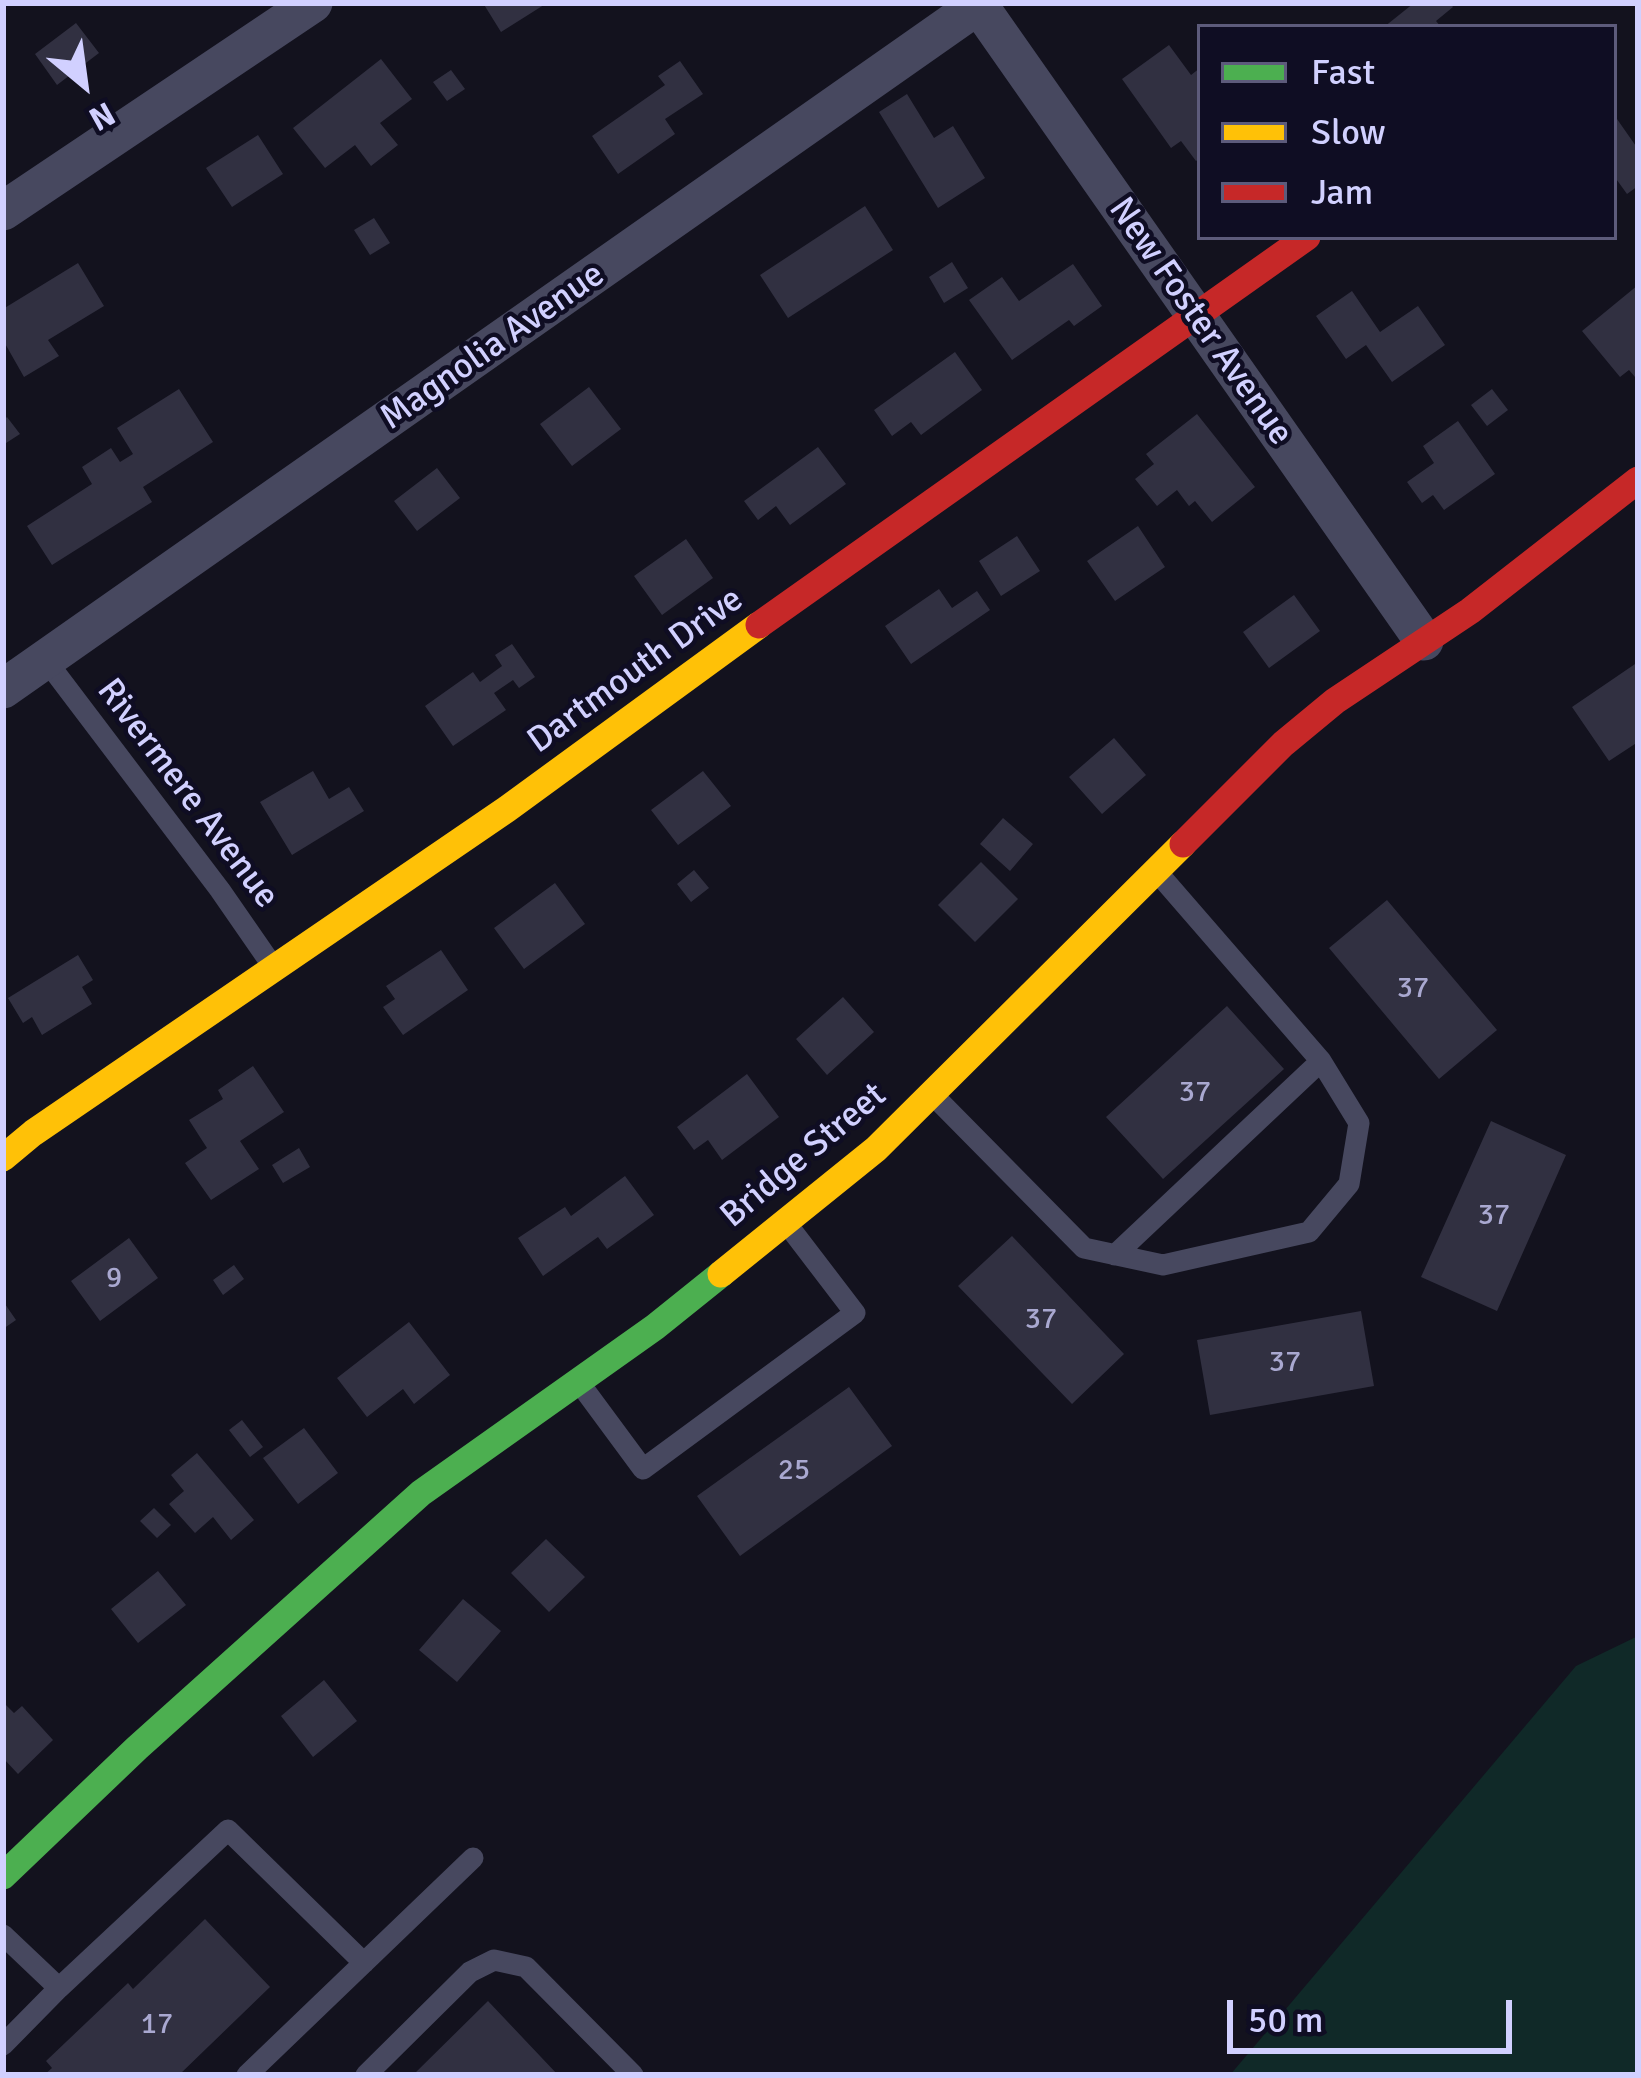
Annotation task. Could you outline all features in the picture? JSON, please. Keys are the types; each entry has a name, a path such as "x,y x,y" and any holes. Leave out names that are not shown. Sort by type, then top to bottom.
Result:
{"main road":[{"name":"Dartmouth Drive","path":"3,1158 507,809 1303,240"},
{"name":"Bridge Street","path":"3,1876 137,1748 421,1493 655,1327 876,1149 1283,744 1335,701 1470,611 1638,480"}],"street":[{"path":"3,212 313,3"},
{"name":"New Foster Avenue","path":"979,4 1424,641"},
{"name":"Magnolia Avenue","path":"3,689 979,4"}],"lane":[{"name":"Rivermere Avenue","path":"45,659 274,968"},
{"path":"932,1094 1084,1248 1162,1265 1309,1232 1349,1184 1359,1123 1321,1061 1157,872"},
{"path":"1115,1255 1321,1061"},
{"path":"577,1381 643,1469 854,1312 785,1221"},
{"path":"3,2044 228,1829 364,1963"},
{"path":"247,2075 473,1858"},
{"path":"3,1935 59,1988"},
{"path":"366,2075 470,1972 494,1960 526,1966 633,2075"}],"green space":[{"path":"1638,1636 1638,2075 1230,2075 1576,1666"}],"building":[{"path":"483,3 547,3 501,32"},
{"path":"1414,3 1450,3 1453,7 1436,21 1438,24 1388,24"},
{"path":"76,23 99,53 57,85 35,54"},
{"path":"1169,45 1191,75 1197,70 1197,160 1181,141 1171,148 1122,79"},
{"path":"381,59 412,99 380,123 398,145 371,166 355,145 325,168 293,128"},
{"path":"680,61 703,94 665,119 675,134 618,174 592,136 665,85 658,76"},
{"path":"451,70 465,89 447,101 433,82"},
{"path":"907,94 934,138 953,126 985,178 938,208 879,112"},
{"path":"1617,119 1638,149 1638,186 1627,194 1617,180"},
{"path":"258,135 283,174 232,207 206,168"},
{"path":"865,206 893,250 788,318 760,275"},
{"path":"374,218 390,243 370,255 354,230"},
{"path":"952,262 968,288 944,303 929,277"},
{"path":"78,263 104,306 48,340 59,356 24,377 3,340 3,309"},
{"path":"1073,264 1102,306 1074,326 1069,320 1012,360 969,300 1002,277 1019,301"},
{"path":"1638,285 1638,374 1635,377 1629,370 1620,377 1582,331"},
{"path":"1352,291 1380,332 1418,306 1445,345 1392,382 1366,345 1346,359 1316,316"},
{"path":"955,352 982,390 921,435 911,422 892,436 874,410"},
{"path":"589,387 621,429 572,466 540,424"},
{"path":"179,389 213,442 143,487 152,502 52,565 27,526 92,484 82,467 111,448 120,462 133,454 117,428"},
{"path":"1492,389 1508,410 1487,426 1471,405"},
{"path":"1197,414 1255,487 1212,522 1195,501 1189,506 1177,490 1157,506 1135,479 1154,464 1146,454"},
{"path":"7,417 20,434 3,445 3,421"},
{"path":"1458,421 1495,474 1444,510 1433,495 1422,503 1407,482 1434,463 1423,446"},
{"path":"818,447 846,484 790,525 776,506 758,520 744,501"},
{"path":"437,468 460,498 417,531 394,501"},
{"path":"1138,526 1165,567 1115,601 1087,561"},
{"path":"1017,536 1040,571 1001,596 979,561"},
{"path":"686,539 713,578 662,615 634,576"},
{"path":"939,589 952,608 977,591 990,610 911,664 885,626"},
{"path":"1294,595 1320,631 1269,668 1243,632"},
{"path":"512,644 535,677 519,688 513,680 494,693 506,710 453,746 425,706 473,672 480,682 502,666 495,655"},
{"path":"1638,662 1638,742 1609,761 1572,707"},
{"path":"1114,738 1146,775 1102,814 1069,777"},
{"path":"313,771 329,799 349,787 364,811 292,855 260,802"},
{"path":"703,771 731,806 678,845 651,810"},
{"path":"1003,818 1033,844 1010,871 980,844"},
{"path":"981,862 1018,899 975,942 938,905"},
{"path":"694,870 709,888 691,902 677,884"},
{"path":"555,883 585,924 524,969 494,928"},
{"path":"1387,900 1497,1030 1439,1079 1329,948"},
{"path":"441,950 468,990 403,1035 383,1007 395,999 386,986"},
{"path":"78,955 93,980 82,987 92,1004 42,1035 32,1017 23,1023 8,998"},
{"path":"843,997 874,1032 827,1075 796,1039"},
{"path":"1227,1006 1284,1069 1163,1179 1106,1117"},
{"path":"253,1066 284,1112 240,1141 259,1169 211,1200 185,1163 207,1148 189,1120 223,1099 218,1090"},
{"path":"747,1074 779,1117 722,1160 708,1140 694,1150 677,1127"},
{"path":"1491,1121 1566,1155 1497,1311 1421,1277"},
{"path":"299,1148 310,1167 283,1183 272,1165"},
{"path":"625,1176 654,1215 607,1249 598,1237 543,1276 518,1238 565,1207 571,1216"},
{"path":"1012,1236 1124,1354 1072,1404 958,1286"},
{"path":"129,1238 158,1278 100,1321 71,1281"},
{"path":"234,1265 244,1279 223,1295 213,1280"},
{"path":"3,1301 16,1320 3,1329"},
{"path":"1361,1311 1374,1386 1210,1415 1197,1340"},
{"path":"409,1322 450,1375 414,1404 403,1389 367,1417 337,1378"},
{"path":"849,1387 892,1446 740,1556 697,1496"},
{"path":"242,1420 263,1447 250,1457 229,1430"},
{"path":"304,1428 338,1473 298,1504 263,1458"},
{"path":"197,1453 254,1520 231,1540 213,1517 195,1533 169,1504 184,1491 171,1475"},
{"path":"154,1508 171,1525 157,1538 140,1521"},
{"path":"546,1539 585,1577 549,1612 511,1573"},
{"path":"158,1571 186,1605 138,1643 111,1609"},
{"path":"463,1599 501,1631 457,1682 419,1650"},
{"path":"324,1680 357,1721 313,1757 281,1716"},
{"path":"3,1702 14,1713 22,1706 53,1740 18,1774 3,1758"},
{"path":"205,1919 270,1987 179,2075 44,2075 52,2068 46,2061 128,1983 133,1989"},
{"path":"488,2001 558,2075 413,2075"}],"traffic: fast":[{"path":"3,1876 137,1748 421,1493 655,1327 721,1274"}],"traffic: slow":[{"path":"3,1158 507,809 759,625"},
{"path":"721,1274 876,1149 1183,844"}],"traffic: jam":[{"path":"759,625 1303,240"},
{"path":"1183,844 1283,744 1335,701 1470,611 1638,480"}]}
